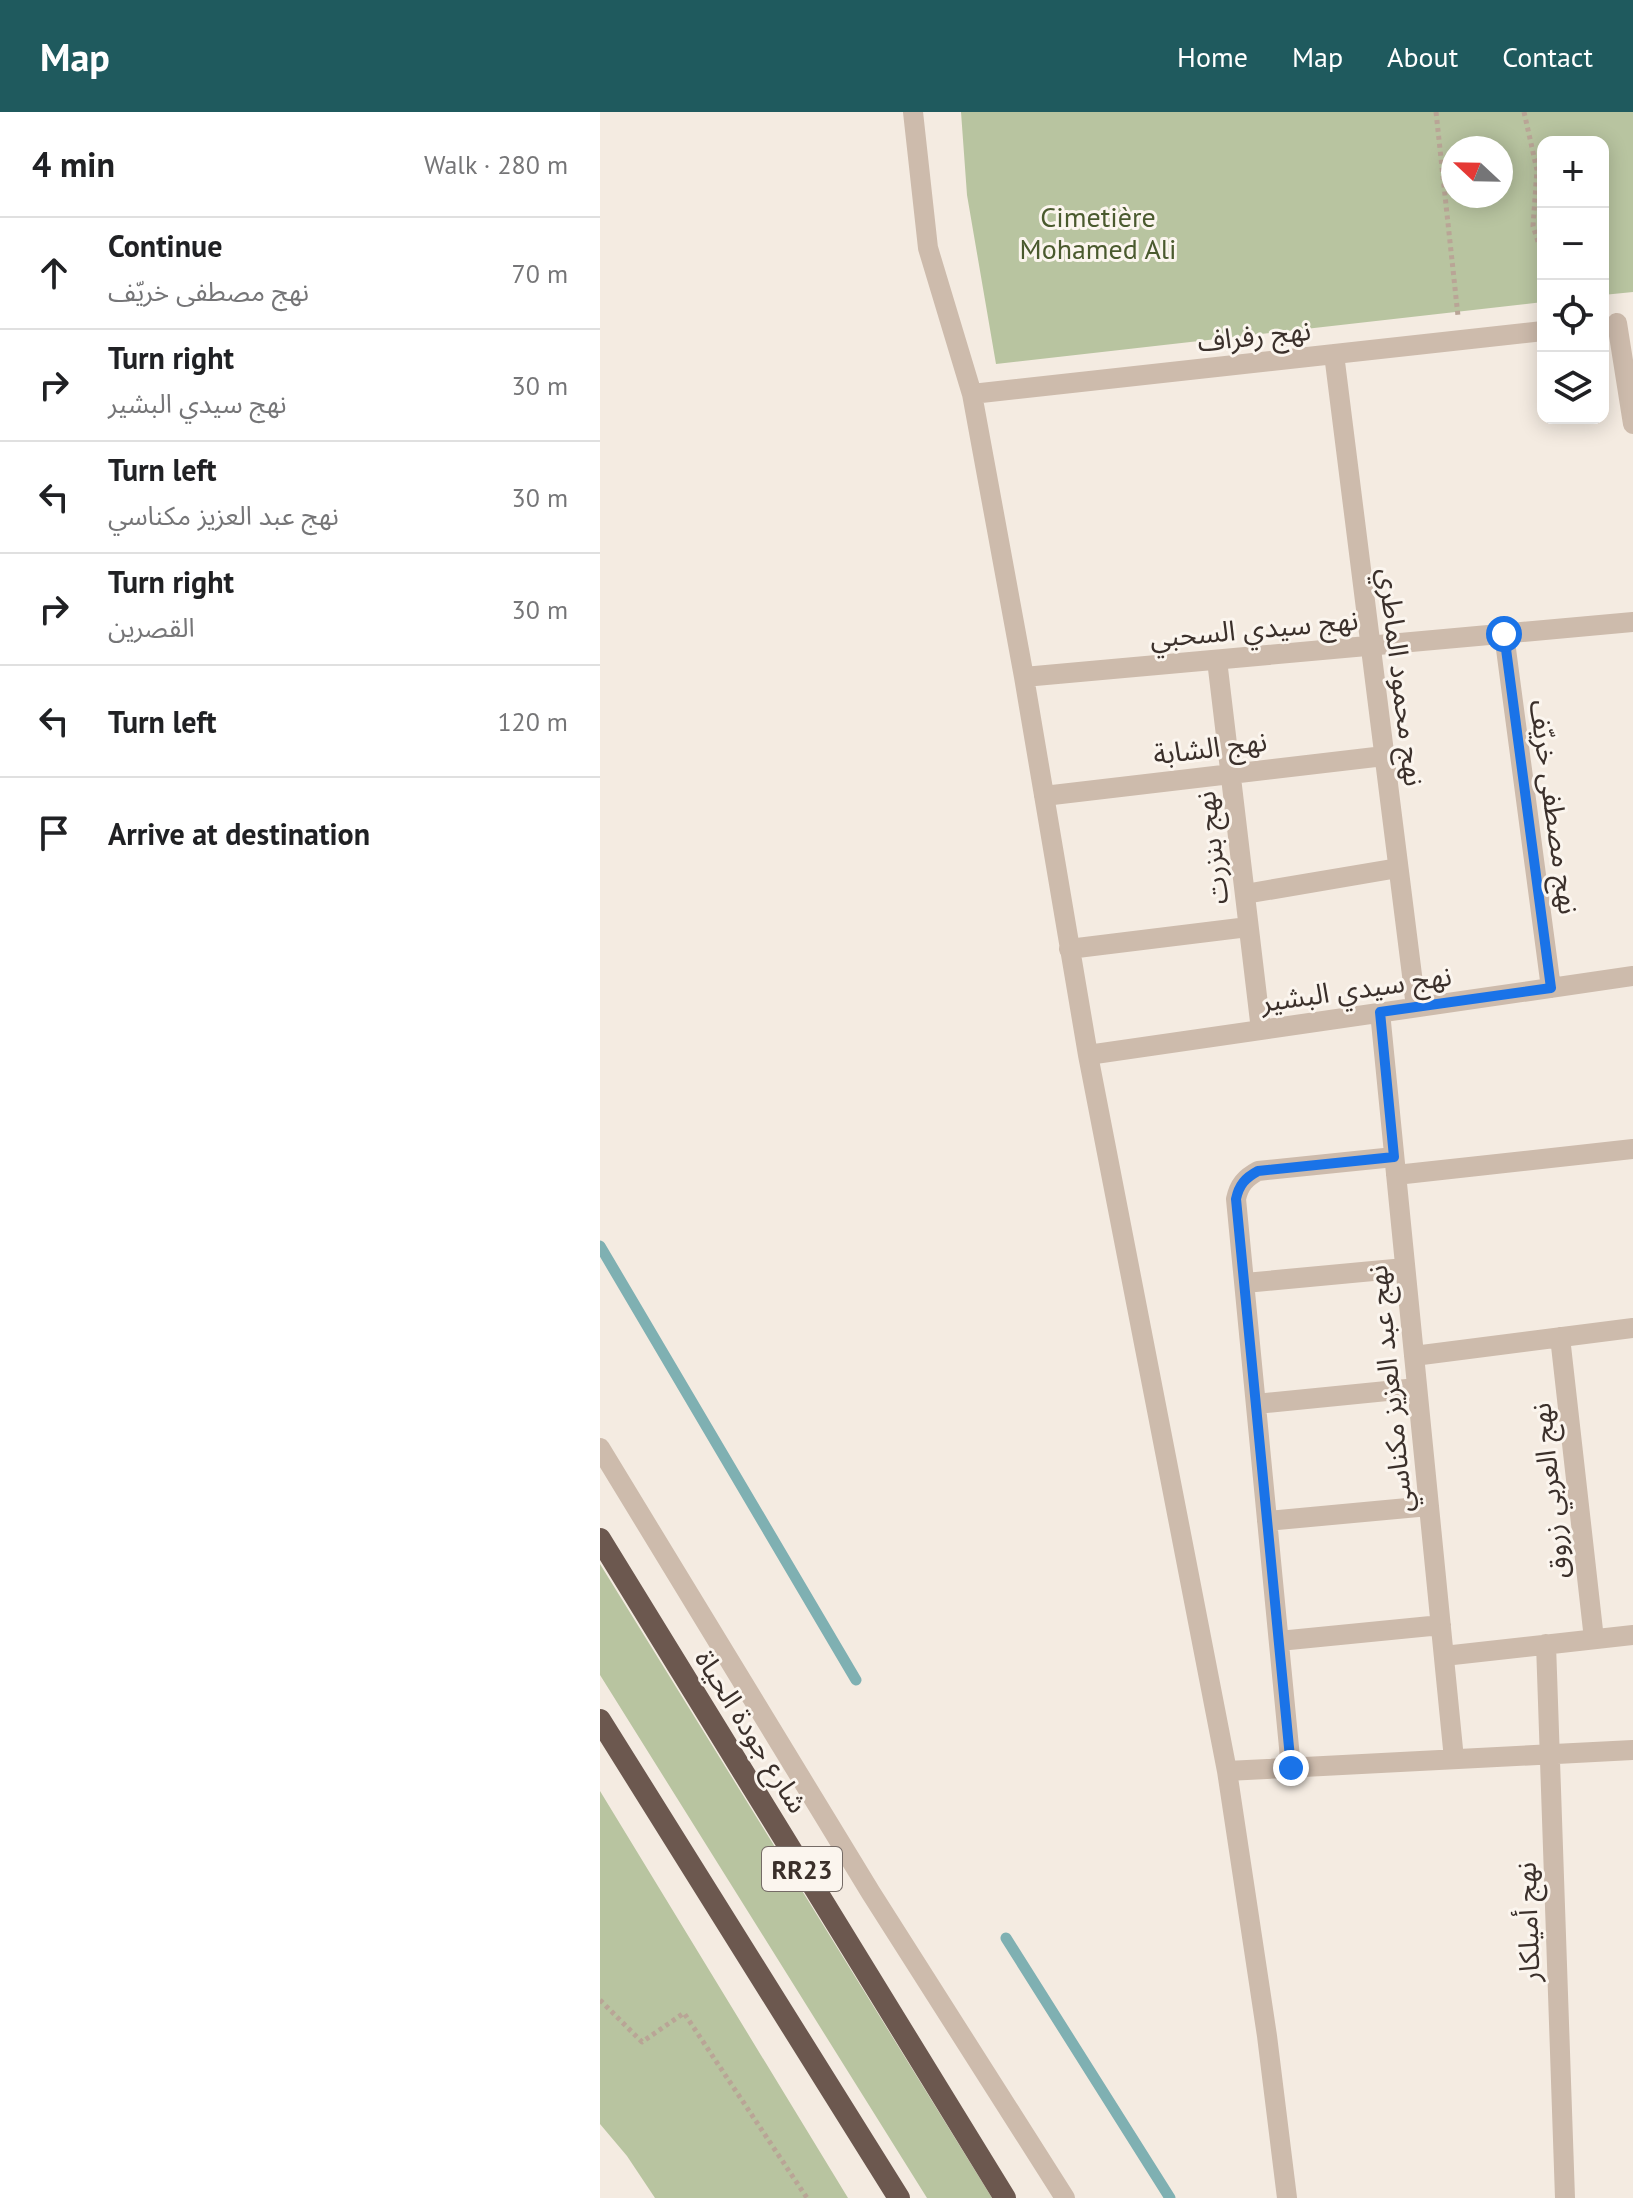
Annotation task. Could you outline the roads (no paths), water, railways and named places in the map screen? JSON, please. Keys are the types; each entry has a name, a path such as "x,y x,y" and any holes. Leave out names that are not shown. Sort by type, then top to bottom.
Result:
{"highway":[{"name":"شارع جودة الحياة","path":"600,1539 1005,2198"},
{"path":"600,1720 899,2198"}],"street":[{"path":"913,112 928,248 972,394 1088,1055 1227,1771 1267,2036 1287,2198"},
{"path":"1618,323 1633,424"},
{"name":"نهج رفراف","path":"972,394 1537,332"},
{"name":"نهج محمود الماطري","path":"1334,354 1416,1007"},
{"name":"نهج سيدي السحبي","path":"1024,677 1633,622"},
{"name":"نهج مصطفى خريّف","path":"1504,634 1551,988"},
{"name":"نهج بنزرت","path":"1217,660 1261,1030"},
{"name":"نهج الشابة","path":"1044,796 1384,756"},
{"path":"1245,894 1398,868"},
{"path":"1069,949 1248,927"},
{"name":"نهج سيدي البشير","path":"1088,1055 1633,976"},
{"name":"نهج عبد العزيز مكناسي","path":"1380,1012 1454,1759"},
{"path":"1291,1768 1236,1199 1239,1187 1247,1177 1258,1171 1395,1166 1633,1149"},
{"path":"1245,1283 1405,1268"},
{"path":"1414,1356 1633,1328"},
{"name":"نهج العربي زروق","path":"1560,1337 1594,1639"},
{"path":"1256,1404 1417,1388"},
{"path":"600,1448 871,1893 1065,2198"},
{"path":"1267,1521 1429,1506"},
{"path":"1279,1641 1441,1625"},
{"path":"1444,1656 1633,1635"},
{"name":"نهج أميلكار","path":"1546,1644 1565,2198"},
{"path":"1227,1771 1633,1750"}],"waterway":[{"path":"600,1246 856,1680"},
{"path":"1006,1938 1170,2198"}],"park label":[{"name":"Cimetière Mohamed Ali","path":"1098,232"}]}
